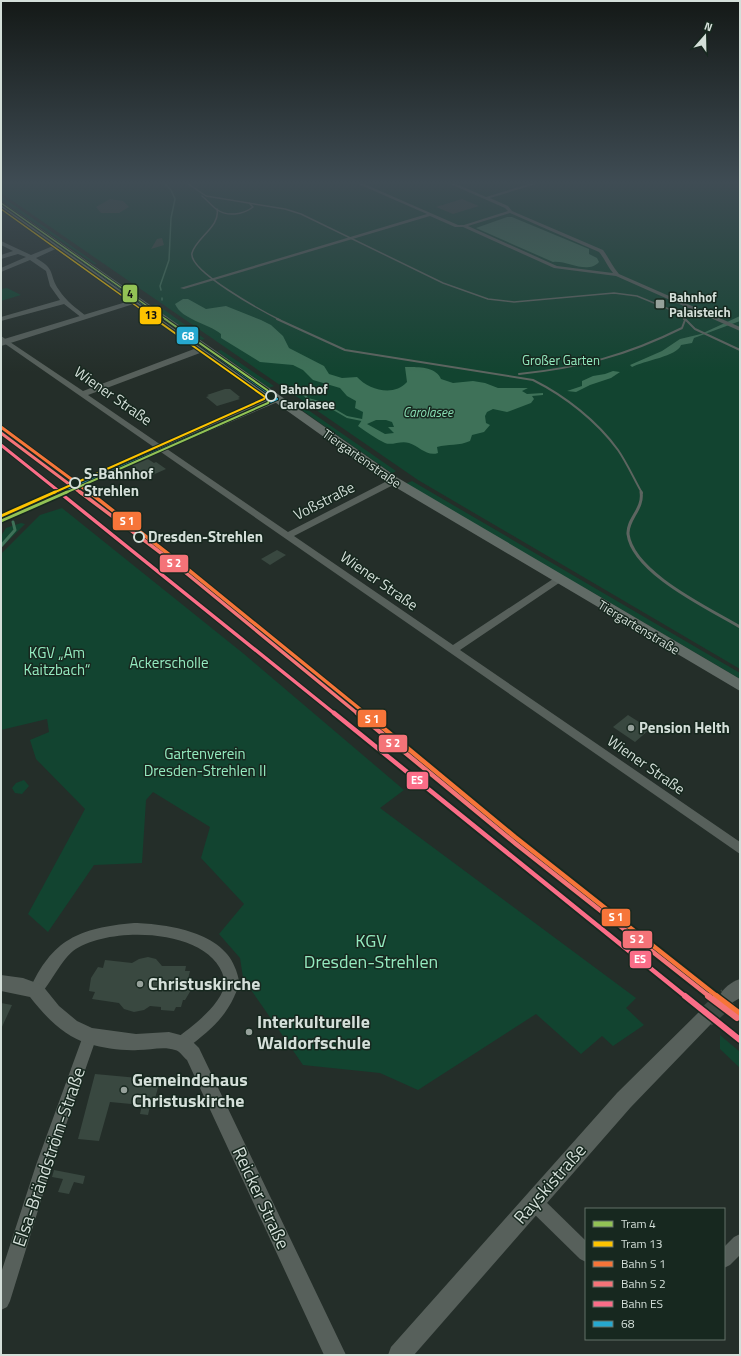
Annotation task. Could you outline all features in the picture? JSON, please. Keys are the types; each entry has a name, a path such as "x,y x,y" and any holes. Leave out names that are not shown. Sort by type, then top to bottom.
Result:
{"main road":[{"name":"Tiergartenstraße","path":"62,246 394,482 740,686"}],"street":[{"path":"7,246 17,252 32,257 50,272 53,287 84,318"},
{"path":"1,270 57,246"},
{"path":"182,288 324,246"},
{"path":"510,246 556,267 617,275 740,329"},
{"path":"590,246 601,251 617,275"},
{"path":"1,257 17,252"},
{"path":"590,272 609,265"},
{"path":"1,319 66,301"},
{"path":"3,341 139,301"},
{"path":"1,312 9,317"},
{"name":"Wiener Straße","path":"3,341 83,394 740,849"},
{"path":"83,394 205,348"},
{"path":"161,448 277,399"},
{"name":"Voßstraße","path":"287,536 394,482"},
{"path":"453,650 559,580"},
{"path":"1,983 23,986 36,991 53,1012 71,1027 90,1036 136,1042 169,1040 182,1043 211,1020 223,1006 232,982 226,963 204,944 168,931 131,928 104,932 75,942 52,963 36,991"},
{"name":"Rayskistraße","path":"399,1355 624,1100 705,1018"},
{"name":"Elsa-Brändström-Straße","path":"1,1301 44,1165 90,1036"},
{"name":"Reicker Straße","path":"182,1043 193,1054 335,1355"},
{"path":"534,1202 585,1252"},
{"path":"725,1258 740,1243"}],"green space":[{"path":"68,246 72,246 97,264 94,264"},
{"name":"Großer Garten","path":"78,246 740,246 740,669 418,480"},
{"path":"7,288 21,295 1,301 1,289"},
{"path":"156,304 205,339 201,340 150,306"},
{"path":"221,350 274,386 269,388 217,351"},
{"path":"298,403 396,471 390,475 390,472 296,406"},
{"path":"412,481 740,673 740,679 585,588 579,587 405,484"},
{"path":"62,508 244,654 404,790 380,808 636,998 626,1008 644,1025 613,1046 602,1036 581,1054 536,1014 418,1090 380,1073 303,1065 247,984 244,984 240,958 219,934 244,904 201,858 210,827 153,792 146,800 142,863 94,865 48,932 28,914 85,809 36,759 30,740 49,732 47,719 1,730 1,554 40,515"},
{"path":"21,523 25,524 1,548 1,536 6,528"},
{"path":"24,780 29,786 22,794 15,793 12,788 16,783"},
{"path":"720,1035 740,1052 740,1068 720,1049"}],"water":[{"path":"517,246 582,246 589,249 589,254 597,258 599,262 594,266 583,267 553,262"},
{"name":"Carolasee","path":"183,299 188,299 206,309 226,306 261,320 271,325 283,336 289,348 324,366 329,374 342,378 357,377 362,382 382,390 402,387 407,382 405,367 415,367 430,369 441,379 453,383 473,381 485,383 498,388 528,388 522,391 527,394 543,393 543,395 532,396 534,399 531,403 507,412 493,409 487,412 485,416 486,423 490,425 484,432 472,435 470,441 466,443 437,447 438,453 430,454 413,444 406,442 388,444 378,440 358,426 362,420 363,412 355,408 356,401 347,396 340,388 313,380 303,370 293,365 260,362 221,338 221,334 216,330 183,314 175,304","holes":["376,420 386,420 392,422 394,427 388,427 394,433 385,434 367,424"]},
{"path":"740,316 740,321 694,338 692,343 681,345 674,352 632,367 630,365 662,351 680,339 701,334"},
{"path":"613,371 620,372 611,378 590,385 576,392 567,391 582,386 582,381 593,376"}],"building":[{"path":"225,389 230,389 240,397 238,398 240,399 217,406 206,397 209,396 207,395"},
{"path":"148,459 154,463 156,462 166,469 148,477 132,466"},
{"path":"277,550 286,555 270,565 261,559"},
{"name":"Pension Helth","path":"628,715 650,729 635,742 613,727"},
{"name":"Christuskirche","path":"148,957 156,959 162,966 186,966 185,971 190,971 188,979 190,979 191,990 185,1000 183,1000 181,1007 176,1007 174,1011 161,1010 161,1007 150,1006 144,1010 134,1012 124,1009 119,1003 92,999 95,992 89,991 91,978 98,967 103,968 105,960 132,963 139,959"},
{"path":"1,1003 12,1005 1,1029"},
{"name":"Gemeindehaus Christuskirche","path":"95,1074 160,1080 153,1106 150,1106 148,1115 140,1114 142,1105 110,1102 99,1141 78,1139"},
{"path":"54,1170 85,1176 83,1184 74,1182 69,1194 58,1192 63,1179 52,1177"}],"waterway":[{"path":"161,290 160,286 169,260 170,246"},
{"path":"292,391 301,391 308,399 323,403 347,417 362,420"},
{"path":"1,546 15,530 13,522"}],"tunnel":[{"path":"705,1018 728,997"}],"railway":[{"path":"195,246 192,253 194,261 202,270 228,290 280,320"},
{"path":"367,246 443,283 488,299 514,302 614,293 637,296 681,314 686,320"},
{"path":"681,315 685,320"},
{"path":"277,319 345,350 533,380 545,386 580,410 610,439 621,455 642,493"},
{"path":"519,374 583,364 623,353 682,328 685,320"},
{"path":"686,320 695,329 740,350"},
{"path":"641,492 640,504 630,524 628,534 633,548 643,562 657,576 674,588 740,627"}],"tram line":[{"name":"13","path":"1,516 258,402 265,397 53,246"},
{"name":"4","path":"1,521 260,407 268,403 271,396 267,390 63,246"}],"transit line":[{"name":"68","path":"62,246 277,399"},
{"name":"68","path":"1,519 277,399"},
{"path":"1,427 125,519 245,615 515,837 740,1014"},
{"path":"1,433 169,559 516,844 737,1018"}],"rail line":[{"name":"ES","path":"1,445 740,1040"}],"place":[{"name":"Bahnhof Palaisteich","path":"660,304"},
{"name":"Bahnhof Carolasee","path":"271,396"},
{"name":"S-Bahnhof Strehlen","path":"75,483"},
{"name":"Dresden-Strehlen","path":"139,537"},
{"name":"Pension Helth","path":"631,728"},
{"name":"Christuskirche","path":"140,984"},
{"name":"Interkulturelle Waldorfschule","path":"249,1032"},
{"name":"Gemeindehaus Christuskirche","path":"124,1090"}],"park label":[{"name":"KGV „Am Kaitzbach“","path":"57,662"},
{"name":"Ackerscholle","path":"169,663"},
{"name":"Gartenverein Dresden-Strehlen II","path":"205,762"},
{"name":"KGV Dresden-Strehlen","path":"371,951"}]}
